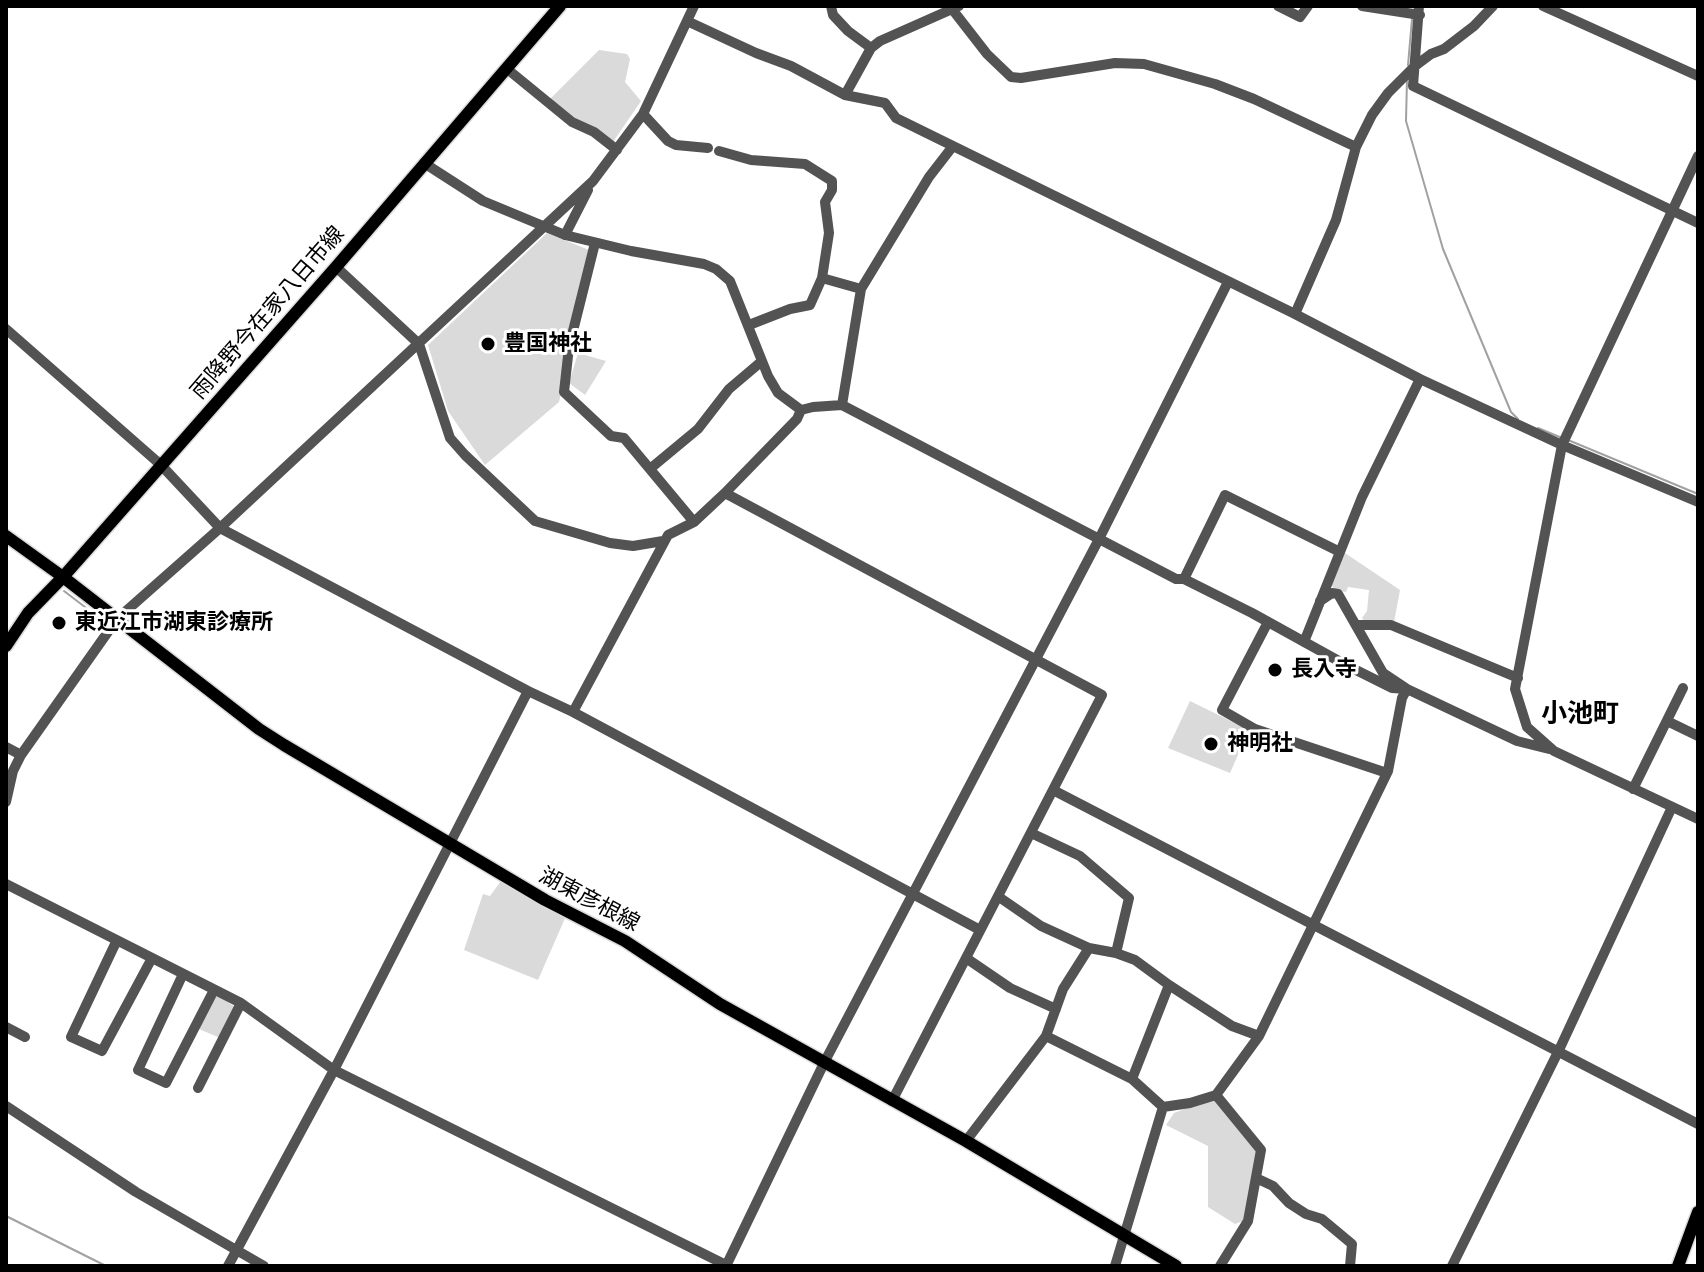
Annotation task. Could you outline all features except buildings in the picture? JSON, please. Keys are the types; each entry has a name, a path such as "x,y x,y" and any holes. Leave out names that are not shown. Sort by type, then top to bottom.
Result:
{"main road":[{"name":"雨降野今在家八日市線","path":"6,646 28,613 336,267 560,6"},
{"name":"湖東彦根線","path":"6,536 259,729 448,844 545,900 625,941 720,1004 966,1141 1176,1266"},
{"path":"1678,1266 1698,1212"}],"street":[{"path":"6,802 13,771 21,755 117,619 220,528 593,181 643,114 694,6"},
{"path":"831,6 833,15 840,23 871,48"},
{"path":"1278,6 1300,17 1308,6"},
{"path":"1362,6 1416,12 1413,86 1698,223"},
{"path":"1295,314 1336,220 1356,147 1372,115 1388,93 1415,66 1474,26 1493,6"},
{"path":"1543,6 1698,76"},
{"path":"845,95 871,48 880,41 956,8 987,54 1011,77 1115,63 1144,64 1228,89 1356,147"},
{"path":"687,21 791,66 845,95 885,103 896,118 1295,314 1420,379 1562,445 1698,502"},
{"path":"506,68 572,122 594,132 617,150"},
{"path":"643,114 668,141 676,145 714,149 751,160 805,164 832,181 832,190 825,202 829,233 822,278 810,305 790,309 749,325"},
{"path":"842,405 861,289 929,177 953,146"},
{"path":"1554,751 1527,727 1515,689 1562,445 1698,156"},
{"path":"424,163 483,201 545,228 595,243 716,269 730,281 778,393 801,410"},
{"path":"565,235 593,181"},
{"path":"595,243 569,347 564,392 611,436 624,438 694,522"},
{"path":"336,267 419,344 450,438 535,521 610,543 633,546 663,541"},
{"path":"822,278 861,289"},
{"path":"6,884 241,1003 334,1070 727,1266 825,1061 1099,539 1228,282"},
{"path":"6,329 161,465 220,528 573,712 980,930"},
{"path":"651,468 698,429 729,389 762,361"},
{"path":"1304,642 1362,497 1420,379"},
{"path":"801,410 842,405 1392,688 1407,689"},
{"path":"573,712 663,541 668,535 694,522 725,493 797,419 801,410"},
{"path":"725,493 1102,695 892,1101"},
{"path":"1184,579 1225,495 1340,552"},
{"path":"1320,601 1332,593 1338,594 1383,673 1407,689 1517,741 1554,751 1698,819"},
{"path":"1268,622 1222,710 1255,729 1387,773"},
{"path":"1356,625 1391,625 1518,678"},
{"path":"1633,789 1683,688"},
{"path":"1163,1107 1216,1095 1259,1036 1387,773 1402,698 1407,689"},
{"path":"228,1266 334,1070 528,691"},
{"path":"1667,721 1698,736"},
{"path":"6,747 21,755"},
{"path":"1053,790 1698,1124"},
{"path":"1452,1266 1559,1050 1672,807"},
{"path":"1031,833 1080,856 1129,898 1116,953"},
{"path":"999,897 1041,926 1089,948 1135,960 1232,1026 1259,1036"},
{"path":"117,940 71,1037 102,1051 152,958"},
{"path":"966,1141 1046,1036 1063,989 1089,948"},
{"path":"966,958 1010,988 1056,1009"},
{"path":"183,974 138,1070 166,1083 214,990"},
{"path":"1132,1079 1169,985"},
{"path":"198,1088 241,1003"},
{"path":"6,1027 25,1037"},
{"path":"1046,1036 1132,1079 1163,1107"},
{"path":"1216,1095 1261,1150 1248,1221 1220,1266"},
{"path":"6,1106 136,1192 264,1266"},
{"path":"1115,1266 1163,1107"},
{"path":"1256,1178 1273,1186 1289,1203 1322,1219 1352,1244 1350,1266"}],"shaded area":[{"path":"599,50 627,54 630,59 625,82 641,101 613,142 578,122 550,99"},
{"path":"547,233 594,252 559,402 485,465 448,411 428,345"},
{"path":"578,353 606,361 585,395 569,383"},
{"path":"1342,551 1400,590 1394,622 1365,622 1362,618 1367,611 1369,590 1348,587 1346,592 1335,590 1329,582"},
{"path":"1190,701 1249,730 1230,773 1168,748"},
{"path":"501,881 566,916 538,980 464,950 483,894 490,896"},
{"path":"219,996 235,1007 220,1038 199,1029 214,997"},
{"path":"1216,1097 1259,1152 1246,1220 1235,1224 1208,1207 1208,1146 1166,1125 1174,1113"}],"waterway":[{"path":"1408,65 1412,19"},
{"path":"1407,79 1406,121 1443,249 1511,412 1518,419"},
{"path":"1538,428 1562,438"},
{"path":"1568,440 1698,494"},
{"path":"64,591 102,620"},
{"path":"6,1216 106,1266"}],"place":[{"name":"豊国神社","path":"488,344"},
{"name":"東近江市湖東診療所","path":"59,623"},
{"name":"長入寺","path":"1275,670"},
{"name":"神明社","path":"1211,744"}],"district":[{"name":"小池町","path":"1580,715"}]}
